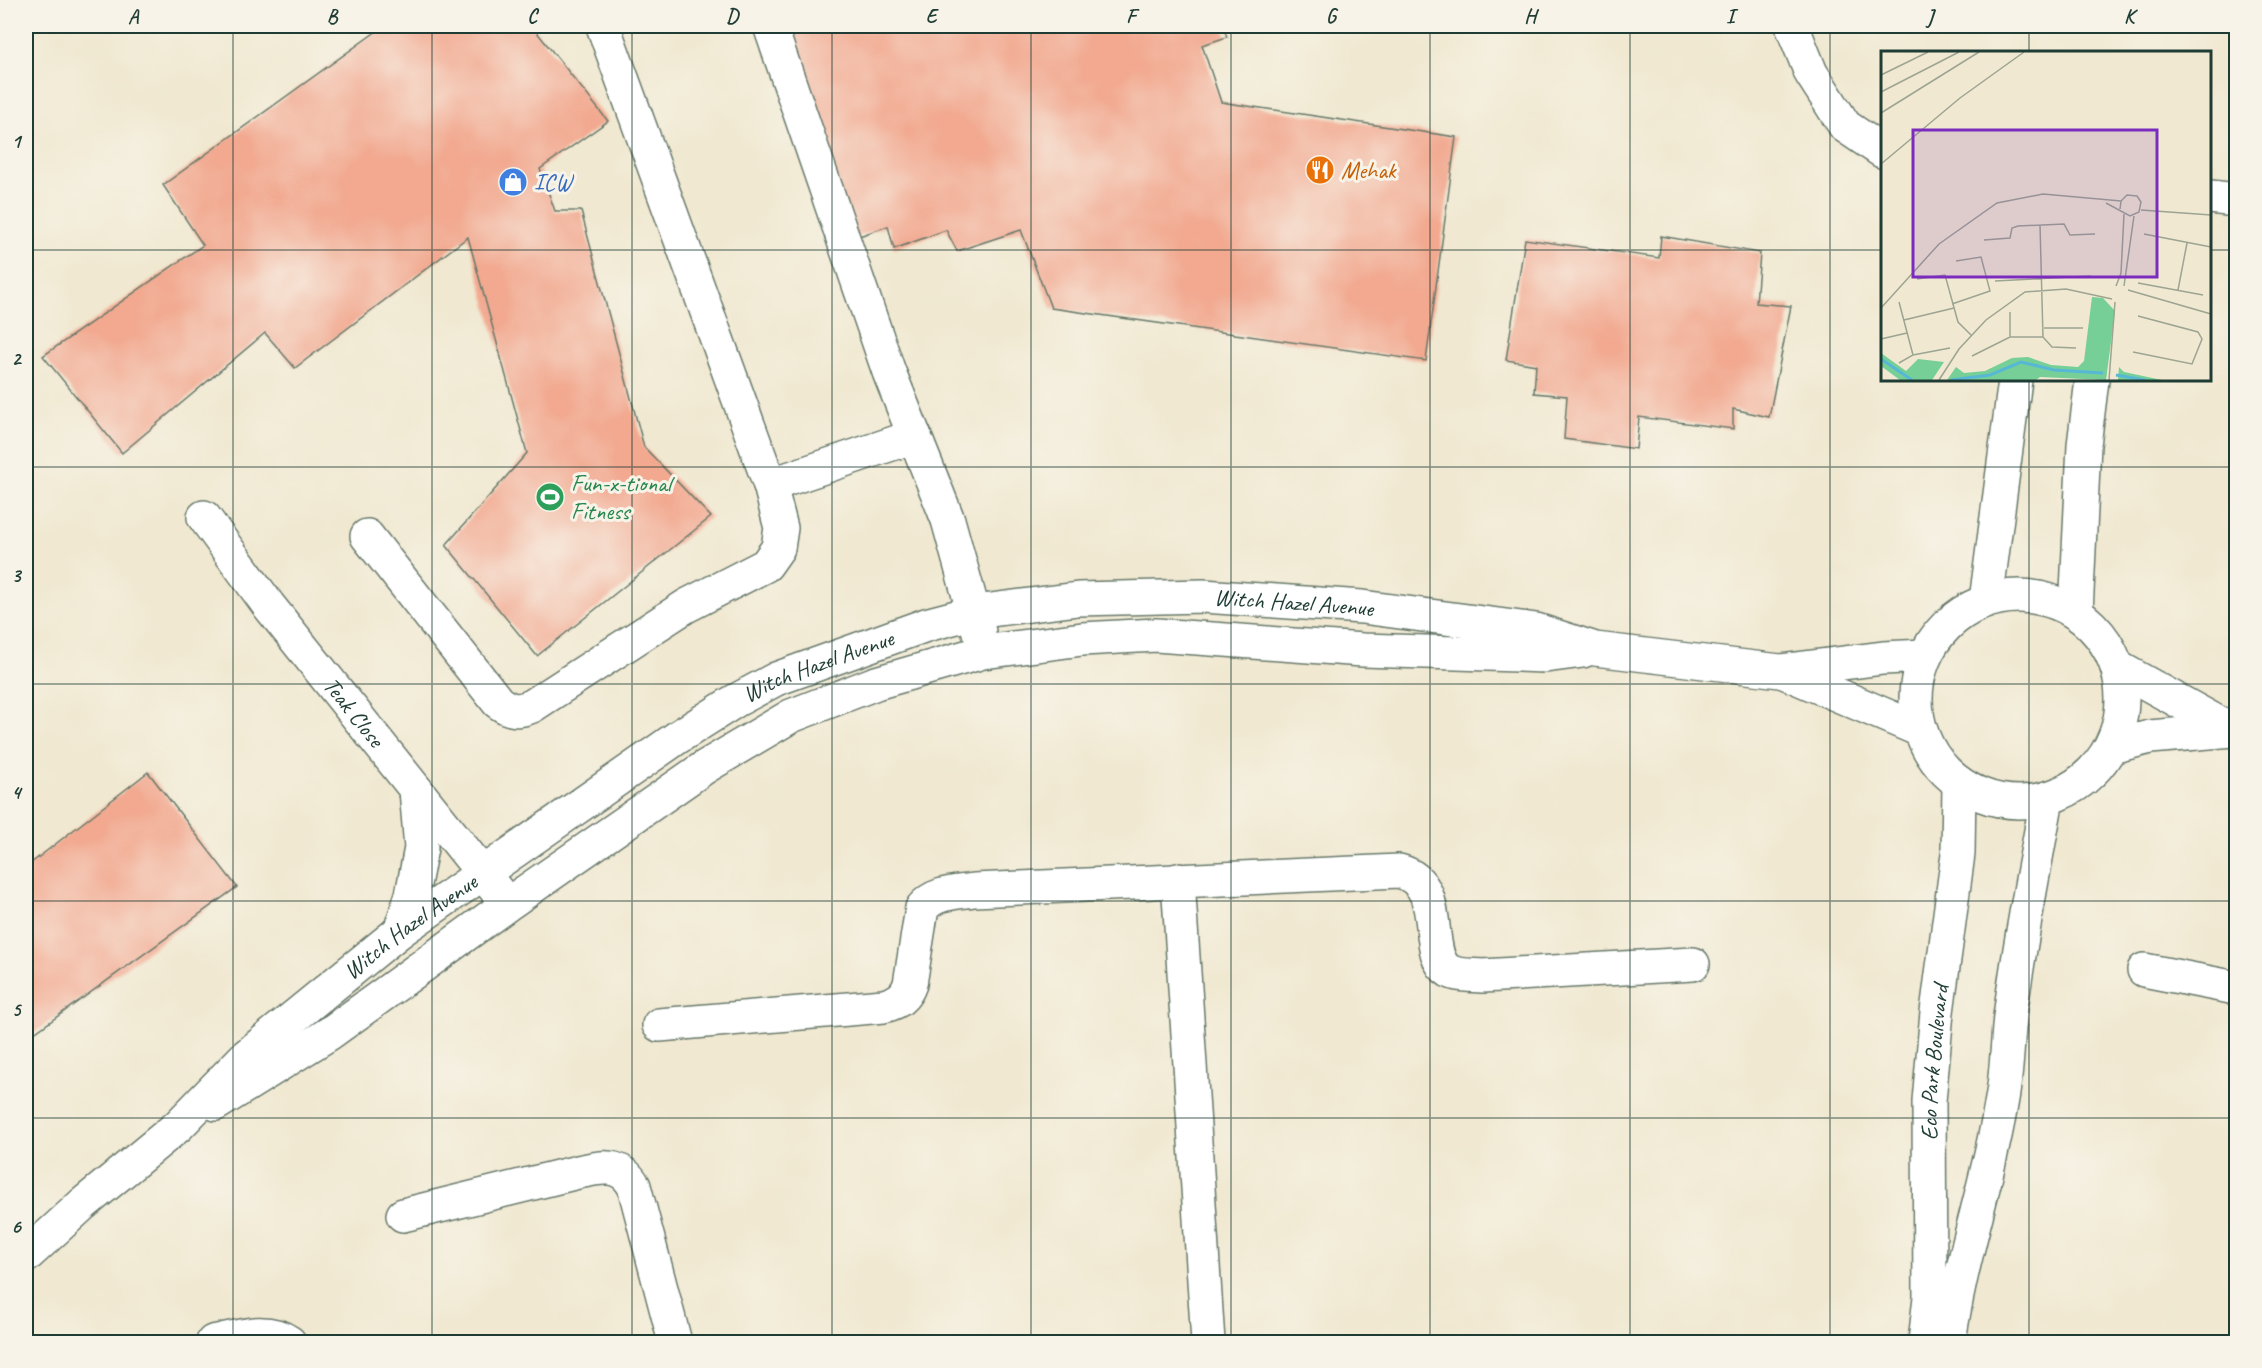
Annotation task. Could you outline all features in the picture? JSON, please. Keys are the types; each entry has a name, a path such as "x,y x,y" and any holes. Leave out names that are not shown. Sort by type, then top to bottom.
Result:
{"street":[{"path":"367,536 498,702 508,709 520,711 532,706 686,606 766,565 778,548 781,528 770,485 603,26"},
{"path":"770,26 889,372 948,520 975,612 983,651"},
{"path":"1792,26 1811,73 1845,126 1881,150"},
{"path":"2211,197 2236,200"},
{"path":"1986,601 2015,381"},
{"path":"2076,613 2084,445 2092,381"},
{"path":"770,485 915,436"},
{"name":"Teak Close","path":"204,517 269,606 508,904"},
{"name":"Witch Hazel Avenue","path":"26,1256 83,1204 178,1126 246,1056 400,931 678,737 776,679 926,625 975,612 1078,599 1203,596 1362,607 1536,630 1595,650 1780,671 1883,658 1925,656"},
{"path":"2017,596 2047,600 2076,613 2101,636 2117,667 2122,694 2119,728 2100,764 2067,791 2047,798 2017,802 1987,797 1959,783 1942,768 1929,750 1920,730 1916,707 1917,681 1925,656 1940,633 1961,614 1986,601 2017,596"},
{"name":"Witch Hazel Avenue","path":"178,1126 330,1034 508,904 705,767 791,716 876,683 983,651 1082,639 1156,634 1408,652 1545,656 1595,650"},
{"path":"2117,667 2234,730"},
{"name":"Witch Hazel Avenue","path":"1780,671 1885,712 1920,730"},
{"path":"2110,747 2150,737 2234,730"},
{"name":"Eco Park Boulevard","path":"1924,1342 1930,1297 1929,1101 1937,1012 1958,854 1959,783"},
{"path":"400,931 412,895 421,848 416,790"},
{"path":"1948,1342 1958,1287 1988,1174 2002,1097 2023,925 2047,798"},
{"path":"659,1025 884,1006 898,1002 906,995 910,984 922,908 929,900 940,895 974,890 1399,871 1417,879 1425,892 1440,960 1447,970 1457,974 1482,976 1693,964"},
{"path":"1178,880 1208,1342"},
{"path":"2144,970 2236,988"},
{"path":"403,1215 600,1167 619,1170 628,1175 634,1186 675,1342"},
{"path":"213,1342 265,1333 279,1336 289,1342"}],"building":[{"path":"384,26 532,26 608,121 540,169 555,211 581,211 644,447 711,517 537,656 446,545 527,453 468,237 295,368 265,333 122,453 43,356 203,245 163,185"},
{"path":"780,26 1223,26 1227,37 1202,45 1221,102 1456,137 1426,361 1051,308 1021,230 957,251 946,230 894,249 888,226 848,240"},
{"path":"1661,236 1760,253 1756,303 1791,306 1769,417 1733,409 1733,429 1639,417 1636,449 1564,439 1567,396 1534,393 1536,365 1506,360 1525,239 1659,258"},
{"path":"148,772 237,887 26,1039 26,867"}],"place":[{"name":"Mehak","path":"1320,170"},
{"name":"ICW","path":"513,182"},
{"name":"Fun-x-tional Fitness","path":"550,497"}]}
